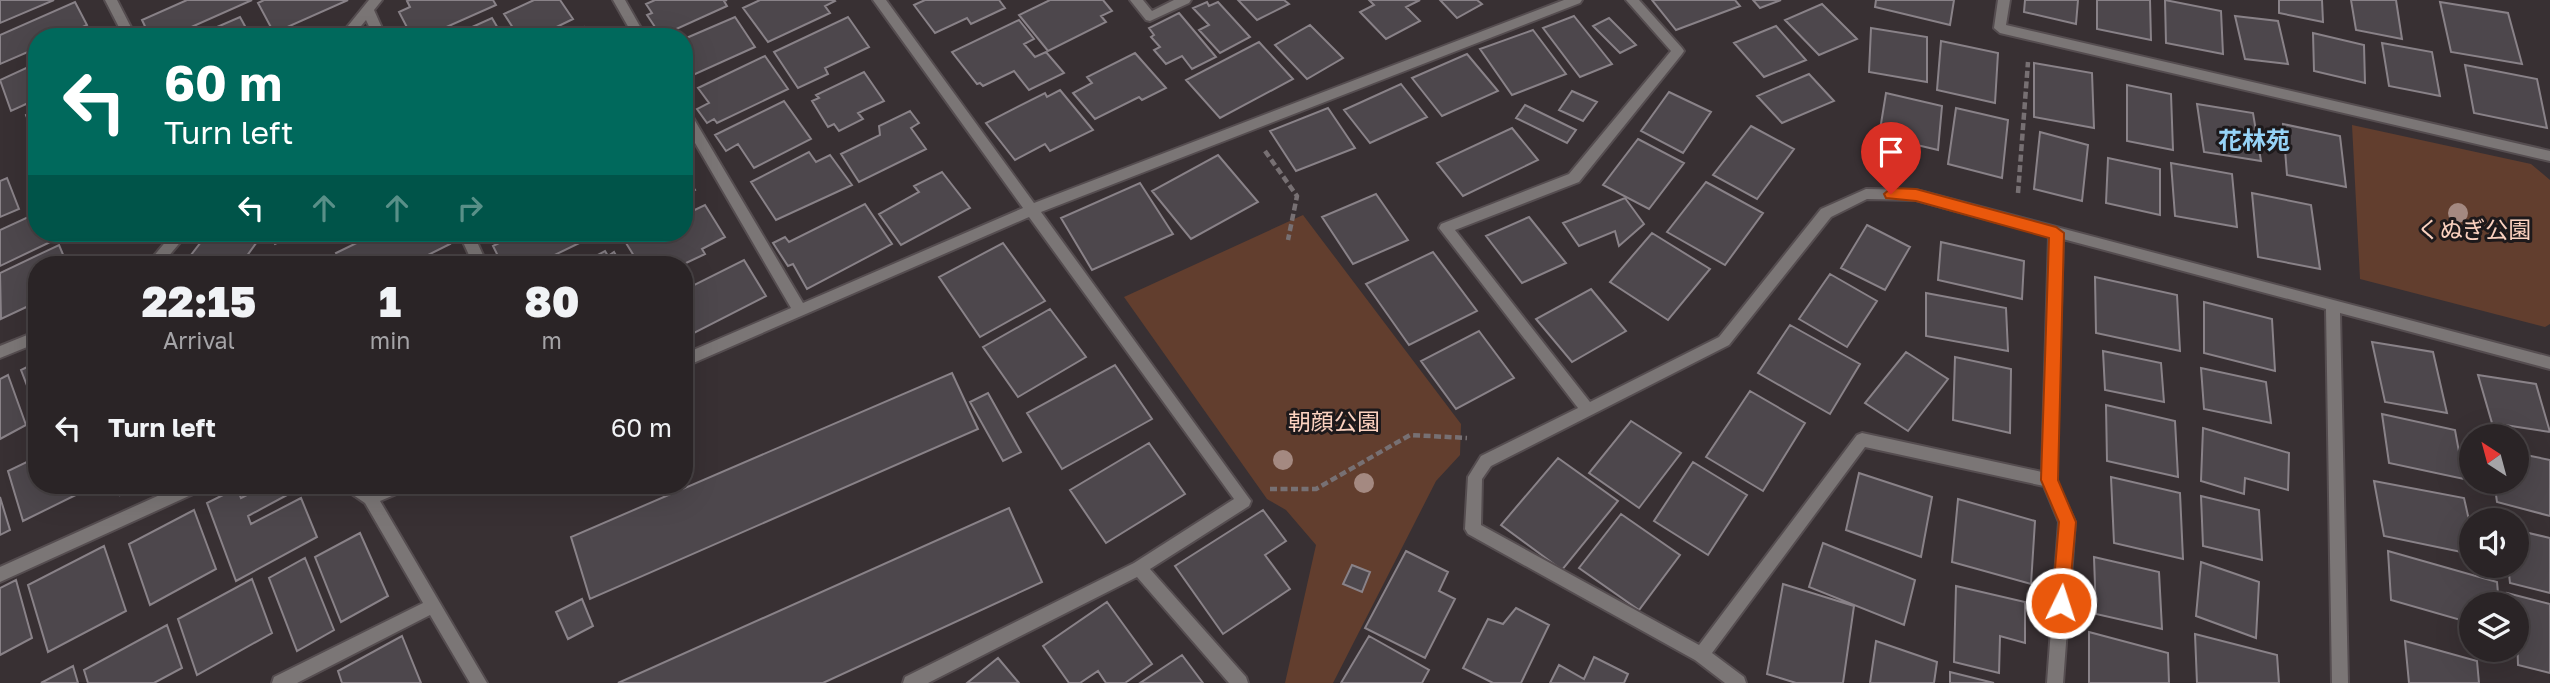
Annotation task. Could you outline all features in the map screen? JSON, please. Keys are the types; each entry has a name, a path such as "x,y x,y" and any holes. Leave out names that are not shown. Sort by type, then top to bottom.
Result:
{"street":[{"path":"111,0 125,28"},
{"path":"619,0 635,28"},
{"path":"879,0 1244,501 1139,568 911,683"},
{"path":"1136,0 1150,17 1185,0"},
{"path":"693,358 1031,210 1576,0"},
{"path":"1588,410 1446,228 1574,178 1678,51 1632,0"},
{"path":"2004,0 2000,28 2550,156"},
{"path":"353,28 372,5"},
{"path":"372,5 378,28"},
{"path":"693,128 800,311"},
{"path":"1738,683 1701,655 1473,529 1475,477 1486,461 1724,341 1826,213 1866,194 1916,195 2550,363"},
{"path":"2055,683 2067,522 2049,480 2056,233"},
{"path":"162,256 173,242"},
{"path":"2333,307 2340,683"},
{"path":"0,352 28,341"},
{"path":"1701,655 1862,440 2049,480"},
{"path":"0,575 177,494"},
{"path":"364,494 370,498 479,683"},
{"path":"370,498 380,494"},
{"path":"1139,568 1240,683"},
{"path":"279,683 433,606"}],"path":[{"path":"2015,222 2030,35"},
{"path":"1247,126 1297,196 1288,240"},
{"path":"1244,501 1267,489 1316,489 1410,435 1474,438 1486,461"}],"green space":[{"name":"くぬぎ公園","path":"2352,125 2531,164 2550,180 2550,324 2545,327 2360,279"},
{"name":"朝顔公園","path":"1303,215 1461,424 1460,455 1436,481 1333,683 1285,683 1316,545 1286,510 1267,499 1124,297"}],"building":[{"path":"0,0 54,0 0,23"},
{"path":"187,0 252,0 189,28 146,28 142,20"},
{"path":"264,0 348,0 285,28 271,28 258,3"},
{"path":"493,0 496,5 444,28 407,28 399,12 410,7 407,1"},
{"path":"534,0 560,0 573,19 554,28 513,28 504,14"},
{"path":"655,0 727,0 724,1 727,6 679,28 656,28 647,15 652,13 646,4"},
{"path":"760,0 835,1 825,6 830,13 768,42 743,8"},
{"path":"925,0 999,0 1005,8 971,24 967,18 935,33 914,5"},
{"path":"1050,0 1103,0 1112,11 1101,16 1106,22 1048,51 1019,15"},
{"path":"1238,0 1284,0 1289,4 1257,20"},
{"path":"1369,0 1420,0 1406,7 1420,21 1386,39 1360,12 1374,5"},
{"path":"1440,0 1477,0 1482,4 1457,18"},
{"path":"1652,0 1735,0 1740,6 1676,30"},
{"path":"1753,0 1781,0 1760,8"},
{"path":"1876,0 1954,0 1950,25 1875,7"},
{"path":"2025,0 2078,0 2076,24 2024,12"},
{"path":"2097,0 2150,0 2151,40 2097,29"},
{"path":"2165,0 2221,11 2223,54 2166,43"},
{"path":"2279,0 2322,0 2323,22 2279,13"},
{"path":"2351,0 2396,0 2402,39 2356,30"},
{"path":"75,2 87,25 80,28 28,28 28,52 0,64 0,35"},
{"path":"1207,2 1209,6 1218,2 1250,37 1220,53 1199,30 1209,25 1193,8"},
{"path":"2440,2 2508,13 2522,64 2451,52"},
{"path":"1822,4 1857,39 1819,55 1785,20"},
{"path":"1179,13 1216,57 1192,69 1182,56 1166,64 1154,50 1160,47 1151,37 1154,35 1149,28"},
{"path":"1574,16 1612,64 1580,77 1543,28"},
{"path":"2235,16 2278,21 2288,64 2245,59"},
{"path":"240,17 246,28 215,28"},
{"path":"735,17 755,47 693,75 693,35"},
{"path":"848,17 869,47 825,68 828,74 798,88 774,52"},
{"path":"492,18 498,28 470,28"},
{"path":"1609,18 1636,45 1620,53 1593,26"},
{"path":"1019,20 1034,39 1024,44 1035,57 1046,52 1064,73 1029,90 1014,71 983,86 977,84 952,52"},
{"path":"1310,25 1343,58 1307,79 1275,45"},
{"path":"1776,26 1806,60 1764,77 1734,43"},
{"path":"1871,28 1927,37 1927,82 1869,72"},
{"path":"1533,30 1566,74 1512,95 1480,49"},
{"path":"2313,33 2364,45 2365,83 2314,71"},
{"path":"1941,41 1998,53 1995,103 1937,90"},
{"path":"1259,42 1293,79 1220,118 1186,80"},
{"path":"2382,43 2432,52 2440,96 2389,86"},
{"path":"1135,53 1166,88 1142,100 1139,97 1095,119 1073,93 1092,83 1087,77"},
{"path":"1467,54 1498,91 1442,116 1412,78"},
{"path":"765,56 788,89 717,123 714,119 707,123 697,109 709,103 698,88"},
{"path":"2034,63 2092,73 2094,128 2034,117"},
{"path":"2465,65 2537,79 2547,128 2474,113"},
{"path":"28,67 28,103 11,111 0,80"},
{"path":"864,72 884,101 858,113 863,119 839,131 834,124 828,127 812,101 819,98 816,95"},
{"path":"1809,74 1834,101 1782,123 1757,96"},
{"path":"1401,84 1427,117 1370,143 1344,110"},
{"path":"2127,85 2171,94 2173,150 2127,141"},
{"path":"1060,90 1093,130 1050,151 1045,144 1015,160 986,123 1045,93 1047,97"},
{"path":"1572,91 1597,102 1583,121 1559,110"},
{"path":"1669,92 1711,112 1683,153 1641,131"},
{"path":"1886,93 1942,106 1938,150 1879,136"},
{"path":"784,101 811,139 754,168 738,144 726,151 715,135"},
{"path":"2197,104 2253,113 2261,161 2204,152"},
{"path":"1525,105 1576,130 1567,143 1516,118"},
{"path":"1328,108 1355,148 1296,171 1270,131"},
{"path":"1956,108 2008,120 2002,178 1948,164"},
{"path":"910,111 919,123 911,128 926,149 859,182 841,154 880,135 879,126"},
{"path":"2283,124 2340,136 2346,187 2287,175"},
{"path":"1751,126 1794,149 1757,199 1713,175"},
{"path":"1512,128 1538,160 1463,196 1437,163"},
{"path":"2040,132 2088,145 2082,201 2034,189"},
{"path":"1638,139 1684,163 1649,209 1603,185"},
{"path":"809,152 816,162 830,155 852,185 776,220 751,182"},
{"path":"1218,155 1258,202 1191,239 1152,191"},
{"path":"2108,158 2160,169 2160,215 2106,203"},
{"path":"2171,163 2232,174 2237,227 2175,216"},
{"path":"942,172 970,208 901,245 879,214 919,192 914,186"},
{"path":"7,178 19,209 0,217 0,181"},
{"path":"1706,182 1763,213 1725,265 1667,232"},
{"path":"1140,183 1173,234 1092,270 1061,218"},
{"path":"2252,193 2311,205 2320,269 2258,257"},
{"path":"1376,194 1408,240 1353,264 1322,217"},
{"path":"1625,198 1644,224 1619,246 1615,231 1579,246 1563,223"},
{"path":"865,204 892,244 807,289 793,264 788,266 773,243 785,237 789,242"},
{"path":"705,205 725,237 702,249 705,254 693,260 693,256 634,256 626,243 693,242 693,211"},
{"path":"28,217 28,242 50,242 0,266 0,230"},
{"path":"1529,217 1566,263 1522,283 1486,236"},
{"path":"1867,225 1910,247 1885,290 1841,268"},
{"path":"1652,233 1710,269 1668,320 1610,282"},
{"path":"201,242 257,242 247,256 190,256"},
{"path":"359,242 450,244 426,256 338,256 336,253"},
{"path":"501,242 581,242 553,256 498,256 493,246"},
{"path":"1941,242 2024,261 2022,299 1938,280"},
{"path":"1003,243 1045,301 980,337 939,277"},
{"path":"59,245 64,256 36,256"},
{"path":"1433,252 1477,311 1409,345 1366,284"},
{"path":"28,260 28,306 1,319 0,273"},
{"path":"744,260 766,296 693,333 693,286"},
{"path":"1830,274 1877,301 1847,347 1799,319"},
{"path":"2095,277 2177,295 2180,351 2096,333"},
{"path":"1591,289 1626,331 1572,362 1536,319"},
{"path":"1926,293 2006,308 2008,351 1926,336"},
{"path":"2204,302 2272,319 2275,371 2204,353"},
{"path":"1050,309 1086,357 1018,397 983,347"},
{"path":"1790,325 1860,364 1830,414 1758,373"},
{"path":"1479,331 1514,378 1456,409 1421,361"},
{"path":"2372,342 2433,352 2447,413 2385,402"},
{"path":"2103,351 2161,363 2164,402 2105,390"},
{"path":"1906,352 1948,379 1908,431 1865,403"},
{"path":"1955,357 2011,369 2010,433 1953,420"},
{"path":"1115,365 1152,419 1062,469 1027,413"},
{"path":"28,366 28,388 21,370"},
{"path":"2201,368 2266,382 2271,423 2204,409"},
{"path":"952,373 978,429 590,599 571,537 671,494 693,494 693,484"},
{"path":"8,375 26,425 0,439 0,379"},
{"path":"2478,375 2536,384 2550,432 2529,429 2529,424 2492,423"},
{"path":"1750,391 1805,423 1763,491 1706,457"},
{"path":"988,393 1021,452 1003,461 970,402"},
{"path":"2106,405 2175,421 2178,477 2107,461"},
{"path":"2382,414 2455,430 2459,452 2459,478 2389,463"},
{"path":"1631,421 1681,453 1639,508 1589,473"},
{"path":"2203,428 2289,453 2288,490 2245,478 2244,494 2201,481"},
{"path":"1149,443 1185,494 1106,543 1070,490"},
{"path":"2529,456 2550,460 2550,516 2529,510 2529,508 2497,502 2496,494 2529,494"},
{"path":"1558,458 1618,501 1562,570 1501,525"},
{"path":"28,461 28,494 78,494 23,521 8,471"},
{"path":"1693,462 1747,495 1708,555 1654,521"},
{"path":"1859,473 1932,497 1921,557 1846,530"},
{"path":"2111,477 2180,493 2183,559 2114,543"},
{"path":"2374,481 2464,498 2466,508 2459,508 2459,552 2384,536"},
{"path":"225,494 239,494 241,498 249,494 289,494 248,516 251,524 301,498 317,537 236,581 207,503"},
{"path":"2201,496 2259,510 2262,560 2203,546"},
{"path":"0,497 10,530 0,535"},
{"path":"1958,499 2035,521 2031,584 1952,562"},
{"path":"1009,508 1042,582 823,683 618,683"},
{"path":"194,510 216,569 150,605 129,544"},
{"path":"1263,510 1286,541 1265,555 1290,589 1223,634 1175,566"},
{"path":"1621,514 1680,555 1639,610 1579,568"},
{"path":"360,533 388,596 341,622 315,557"},
{"path":"2529,533 2550,538 2550,593 2510,583 2509,578 2529,578"},
{"path":"1823,543 1915,580 1904,625 1809,587"},
{"path":"104,546 126,611 48,652 28,585"},
{"path":"1406,551 1448,572 1439,591 1455,599 1425,658 1365,628"},
{"path":"2388,551 2459,571 2459,578 2483,578 2497,582 2498,592 2459,592 2459,620 2391,600"},
{"path":"2094,557 2159,572 2162,629 2096,614"},
{"path":"305,558 334,630 297,651 269,578"},
{"path":"2201,562 2259,582 2256,638 2196,616"},
{"path":"1352,565 1370,572 1362,592 1343,584"},
{"path":"252,579 272,633 197,675 178,619"},
{"path":"16,580 32,638 0,655 0,588"},
{"path":"1783,584 1854,606 1843,683 1796,683 1767,674"},
{"path":"1956,586 2025,602 2025,643 2000,636 1999,673 1954,662"},
{"path":"582,599 593,626 568,639 556,612"},
{"path":"2529,599 2550,604 2550,673 2518,665 2518,662 2529,662"},
{"path":"1107,602 1152,664 1125,683 1106,683 1098,671 1080,683 1069,683 1043,646"},
{"path":"1516,608 1549,625 1521,683 1493,683 1463,668 1488,619 1503,624"},
{"path":"167,625 182,668 154,683 88,683 84,670"},
{"path":"2089,632 2168,653 2169,683 2089,683"},
{"path":"2195,634 2277,655 2279,683 2197,683"},
{"path":"402,636 421,683 342,683 338,671"},
{"path":"1369,636 1429,670 1422,683 1341,683"},
{"path":"1876,641 1937,662 1934,683 1870,683"},
{"path":"2405,641 2459,656 2459,662 2477,662 2479,683 2409,683"},
{"path":"1182,655 1203,683 1140,683"},
{"path":"1594,657 1628,674 1624,683 1550,683 1559,665 1584,679"},
{"path":"998,658 1019,683 967,683"},
{"path":"73,666 78,683 41,683"},
{"path":"1950,672 1994,683 1950,683"}],"district":[{"name":"花林苑","path":"2254,141"}],"route":[{"path":"1891,194 1916,195 2056,233 2049,480 2067,522 2061,603"}]}
